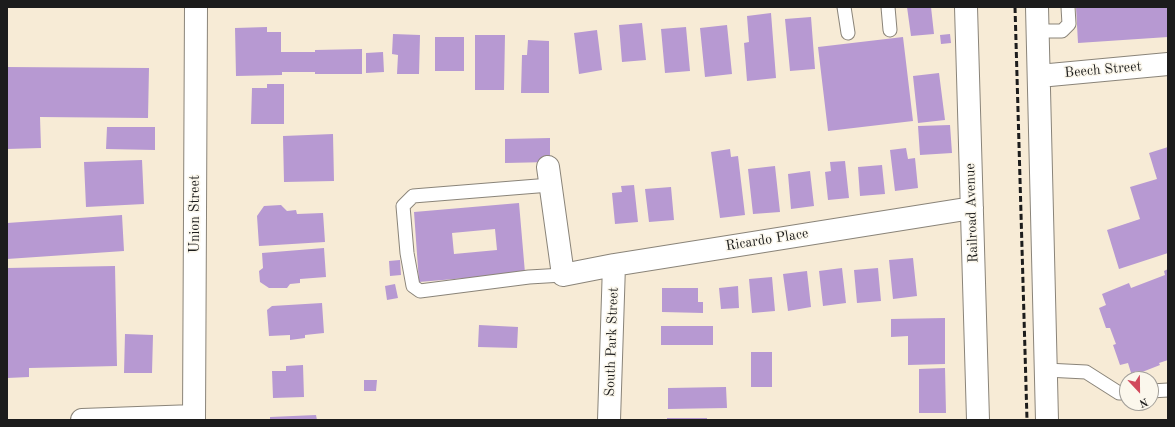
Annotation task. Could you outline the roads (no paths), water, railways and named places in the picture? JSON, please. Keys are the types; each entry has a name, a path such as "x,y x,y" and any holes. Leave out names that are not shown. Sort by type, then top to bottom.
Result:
{"street":[{"name":"Union Street","path":"194,418 196,7"},
{"name":"Railroad Avenue","path":"966,7 978,420"},
{"path":"1037,7 1048,420"},
{"name":"Beech Street","path":"1038,76 1168,64"},
{"path":"549,176 563,275"},
{"name":"Ricardo Place","path":"563,275 614,265 972,208"},
{"name":"South Park Street","path":"609,420 614,265"},
{"path":"82,420 194,418"}],"lane":[{"path":"844,7 848,33"},
{"path":"888,7 890,30"},
{"path":"1038,31 1062,31 1068,24 1068,7"},
{"path":"549,176 413,196 403,206 407,253 413,286 420,291 530,277 563,275"},
{"path":"1046,370 1086,372 1119,393"}],"railway":[{"path":"1015,7 1027,420"}]}
